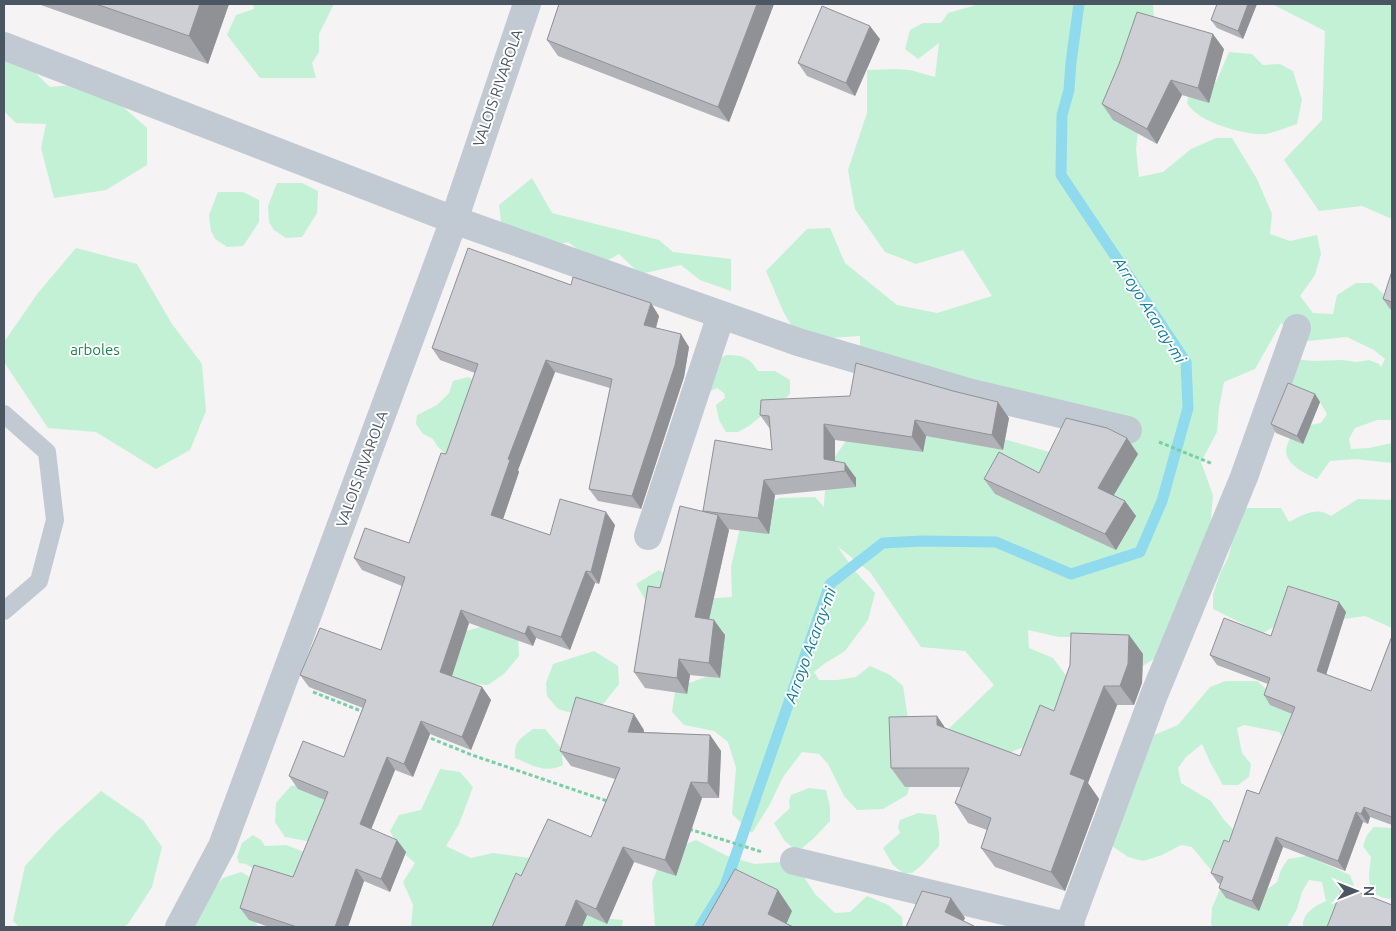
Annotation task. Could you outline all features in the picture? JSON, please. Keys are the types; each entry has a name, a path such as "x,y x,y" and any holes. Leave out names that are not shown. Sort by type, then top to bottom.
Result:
{"street":[{"name":"VALOIS RIVAROLA","path":"179,927 222,846 454,220 527,4"},
{"path":"4,46 454,220 798,342 968,392 1140,434"},
{"path":"648,536 721,314"},
{"path":"794,861 1069,927 1154,695 1244,476 1297,328"}],"lane":[{"path":"4,414 47,452 55,520 39,581 4,611"}],"path":[{"path":"1140,434 1221,468"},
{"path":"284,680 374,716"},
{"path":"418,734 472,755 611,802"},
{"path":"686,828 766,853"}],"green space":[{"path":"253,4 334,4 319,34 319,52 312,63 316,78 260,78 227,35 236,15 254,9"},
{"path":"980,4 1153,4 1156,47 1141,107 1136,149 1139,177 1163,172 1191,149 1216,138 1232,138 1257,179 1272,214 1270,234 1290,241 1317,235 1321,254 1315,275 1300,296 1313,313 1333,314 1337,295 1356,283 1372,283 1392,302 1392,420 1377,420 1355,428 1349,439 1351,449 1369,448 1392,443 1392,463 1355,459 1330,461 1317,479 1294,466 1290,461 1286,450 1289,441 1299,427 1321,423 1327,414 1320,402 1285,391 1293,359 1357,362 1369,360 1379,364 1381,367 1385,359 1374,350 1347,337 1308,341 1281,323 1255,369 1224,382 1217,432 1201,462 1213,495 1200,621 1173,632 1166,651 1143,666 1131,665 1095,637 1059,637 1028,630 1029,648 1053,658 1082,697 1024,747 1011,752 983,756 932,745 994,685 965,651 921,647 870,572 837,546 855,571 875,593 868,620 845,651 814,672 819,680 837,680 856,677 870,666 890,675 903,686 912,744 914,772 907,795 883,809 857,810 844,796 828,764 819,754 802,752 783,777 769,806 752,833 732,814 736,768 728,742 714,731 684,725 672,712 675,692 689,683 706,677 720,678 646,601 636,584 659,570 702,599 732,597 731,567 739,532 751,505 770,504 779,498 815,497 824,507 826,469 851,434 979,432 1053,453 1101,440 1031,405 860,372 860,336 800,340 784,313 766,271 807,229 830,228 845,263 897,305 937,313 992,296 963,250 916,264 885,252 855,209 848,170 867,113 867,70 910,70 935,77 939,43 918,59 905,49 910,30 923,23 941,23 948,13"},
{"path":"1272,4 1392,4 1392,219 1362,206 1319,211 1284,160 1322,120 1325,31"},
{"path":"1229,52 1252,54 1263,65 1280,64 1293,71 1302,100 1297,124 1266,134 1249,133 1218,125 1192,109 1187,103 1189,95 1203,71 1216,82"},
{"path":"4,56 25,63 50,87 81,84 115,100 147,128 147,165 106,190 54,198 41,148 46,124 16,123 4,111"},
{"path":"532,178 552,213 659,240 673,252 731,259 731,291 700,280 681,265 640,274 619,254 599,265 568,242 546,248 501,222 499,205"},
{"path":"277,183 302,183 318,191 317,213 302,237 286,238 274,230 269,222 268,206"},
{"path":"218,192 243,192 259,200 259,222 243,246 227,247 215,239 211,231 209,215"},
{"name":"arboles","path":"76,248 137,264 172,324 202,364 206,411 190,450 156,469 96,432 48,428 4,362 4,342 38,293"},
{"path":"726,355 745,358 758,371 775,371 790,380 790,394 777,406 738,432 726,432 719,420 716,405 725,398 724,393 717,388 703,395 713,363"},
{"path":"468,377 483,385 450,458 438,447 433,439 423,434 416,424 417,415 437,405 449,393 453,381"},
{"path":"1358,499 1392,500 1392,628 1365,616 1280,623 1260,635 1249,627 1213,609 1213,594 1228,558 1241,508 1281,508 1289,522 1305,514 1315,512 1326,513 1331,516"},
{"path":"494,623 518,637 519,656 504,674 488,685 467,684 457,681 446,668 452,635"},
{"path":"594,651 618,666 619,684 604,703 589,713 568,712 558,709 547,696 546,683 553,664"},
{"path":"1226,681 1257,681 1274,696 1303,705 1298,757 1279,732 1244,725 1237,728 1242,753 1251,764 1249,777 1238,785 1223,785 1202,744 1186,757 1178,768 1181,783 1211,801 1224,820 1237,833 1227,866 1211,870 1192,847 1181,845 1162,855 1143,861 1128,857 1112,846 1154,735 1178,725 1210,687"},
{"path":"533,729 545,729 561,748 563,765 544,769 515,758 517,744"},
{"path":"440,769 460,772 473,787 459,824 446,846 471,858 493,853 530,858 591,917 623,920 622,927 411,927 413,905 403,882 415,863 400,850 390,831 399,815 421,810"},
{"path":"309,784 334,806 317,843 285,837 275,822 276,803 291,786"},
{"path":"809,788 826,790 830,807 830,821 802,848 793,848 784,840 774,823 790,808 791,795"},
{"path":"101,791 143,820 162,847 152,887 128,924 123,927 19,927 13,921 25,866 58,830"},
{"path":"918,813 936,815 939,846 912,873 903,873 893,865 883,848 900,833 898,827 900,820"},
{"path":"1374,827 1392,828 1392,898 1389,899 1377,895 1371,888 1369,872 1371,857 1363,846 1367,835"},
{"path":"253,835 261,840 265,846 286,845 312,855 299,880 257,871 246,864 239,863 237,857 242,843"},
{"path":"696,840 727,856 755,864 780,862 804,877 815,894 835,913 850,912 867,896 888,905 902,917 903,927 655,927 652,882 661,860 679,847"},
{"path":"1307,856 1350,875 1356,895 1354,927 1303,927 1307,914 1326,901 1322,882 1309,880 1287,927 1213,927 1211,924 1212,908 1222,884 1262,893 1277,882 1281,870 1288,859"},
{"path":"241,872 253,879 257,927 196,927 196,916 202,901 223,878"}],"building":[{"path":"96,4 200,4 189,36"},
{"path":"559,4 757,4 718,107 547,40"},
{"path":"1217,4 1248,4 1238,31 1211,20"},
{"path":"822,6 870,26 846,83 798,63"},
{"path":"1137,12 1213,34 1198,88 1171,80 1147,129 1102,104 1119,64"},
{"path":"468,248 571,285 573,277 651,303 644,325 681,334 675,365 632,496 589,489 612,379 546,360 508,459 510,460 491,515 550,535 560,499 606,512 591,572 586,571 561,637 528,626 525,634 461,610 440,672 482,687 462,737 421,721 404,764 387,757 360,824 397,840 381,879 356,869 335,927 297,927 240,908 254,865 293,877 328,792 289,776 303,741 344,757 366,700 300,675 320,628 381,650 405,577 354,558 365,528 409,543 441,453 446,454 478,364 432,348"},
{"path":"1392,271 1392,302 1383,299"},
{"path":"856,363 998,402 992,435 915,420 912,437 824,424 824,459 845,463 845,471 764,480 758,518 703,511 715,440 772,450 769,416 760,415 761,400 850,396"},
{"path":"1288,383 1315,394 1297,436 1271,424"},
{"path":"1066,418 1107,428 1127,438 1098,488 1125,501 1105,534 984,479 999,452 1039,473"},
{"path":"680,506 718,515 695,617 714,620 709,663 679,659 677,678 634,672 648,586 660,588"},
{"path":"1288,586 1339,602 1317,671 1371,691 1392,636 1392,817 1364,807 1361,814 1356,812 1338,861 1276,837 1252,901 1219,888 1223,877 1211,873 1224,840 1229,842 1247,790 1259,794 1295,707 1264,695 1270,678 1210,655 1224,618 1271,636"},
{"path":"1071,633 1129,635 1128,664 1120,686 1104,686 1070,774 1085,780 1051,872 981,848 991,818 955,803 969,768 891,768 889,717 937,716 937,725 1020,756 1040,705 1054,711 1070,665"},
{"path":"576,697 634,714 628,732 710,735 708,783 691,782 665,860 623,847 596,909 576,900 565,927 492,927 516,873 521,876 548,819 591,837 620,768 560,751"},
{"path":"735,869 778,890 768,914 793,927 702,927"},
{"path":"1343,886 1392,905 1392,927 1327,927"},
{"path":"922,891 951,898 945,912 974,926 906,927"}],"waterway":[{"name":"Arroyo Acaray-mi","path":"700,927 725,886 830,584 883,543 922,541 996,542 1071,574 1140,552 1162,501 1188,408 1186,362 1061,175 1062,115 1069,90 1079,4"}]}
